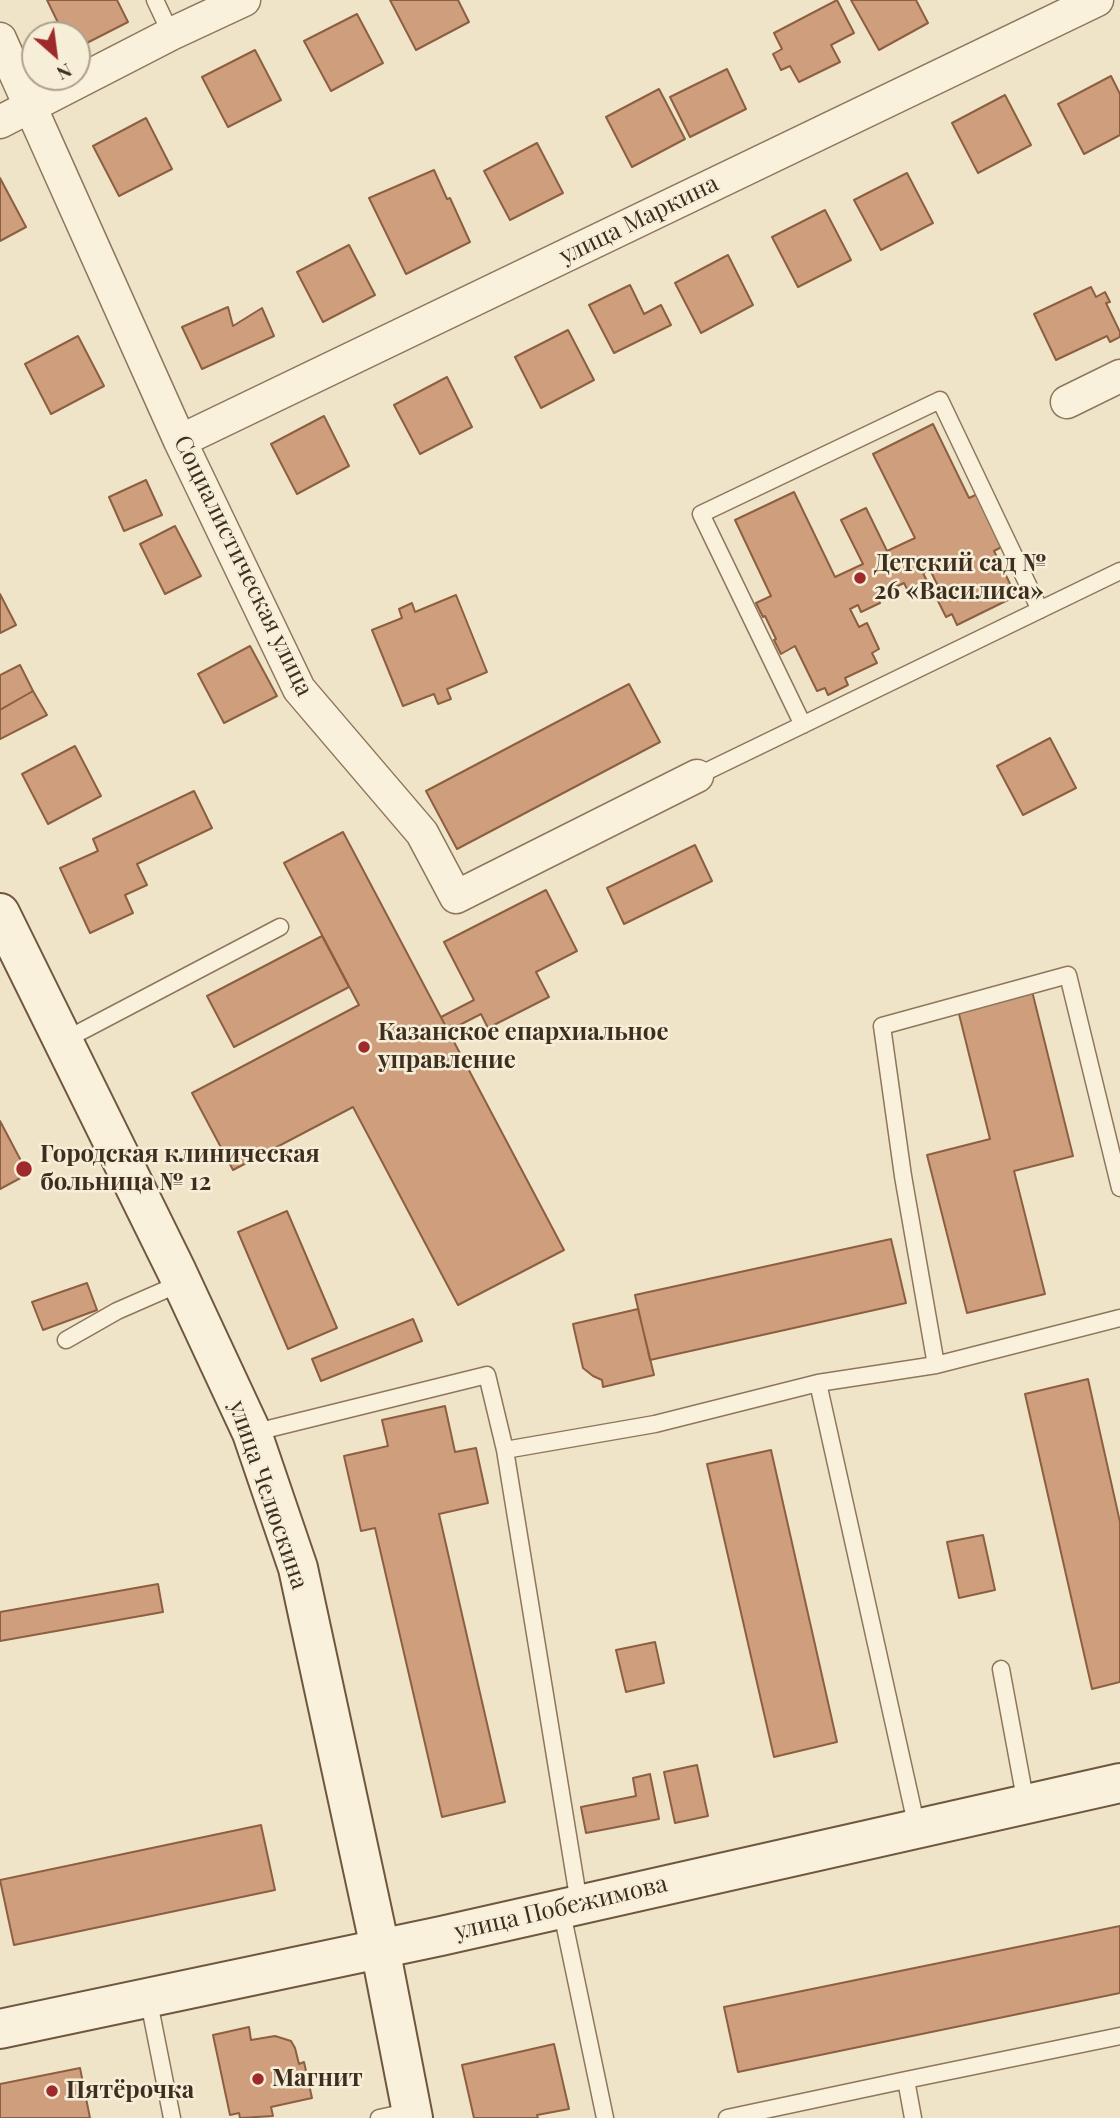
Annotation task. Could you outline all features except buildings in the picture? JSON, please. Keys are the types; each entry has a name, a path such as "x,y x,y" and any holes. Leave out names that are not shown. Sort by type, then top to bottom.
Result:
{"main road":[{"name":"улица Челюскина","path":"0,913 252,1433 298,1568 380,1948 401,2116"},
{"name":"улица Побежимова","path":"0,2029 380,1948 1120,1783"}],"street":[{"path":"0,122 244,0"},
{"name":"улица Маркина","path":"180,441 1097,0"},
{"name":"Социалистическая улица","path":"0,39 180,441 299,689 422,833 456,897 696,776"},
{"path":"1067,402 1120,376"}],"lane":[{"path":"155,0 172,34"},
{"path":"803,725 701,514 940,400 1040,610"},
{"path":"696,776 1120,571"},
{"path":"63,1041 281,927"},
{"path":"936,1365 903,1176 882,1026 1068,975 1120,1188"},
{"path":"66,1339 117,1311 181,1283"},
{"path":"505,1450 655,1424 818,1384 936,1365 1120,1318"},
{"path":"252,1433 487,1375 505,1450 570,1906 605,2118"},
{"path":"818,1384 917,1828"},
{"path":"1001,1669 1026,1804"},
{"path":"148,1997 172,2118"},
{"path":"727,2118 1120,2036"},
{"path":"905,2080 913,2118"}],"place":[{"name":"Детский сад № 26 «Василиса»","path":"860,578"},
{"name":"Казанское епархиальное управление","path":"364,1047"},
{"name":"Городская клиническая больница № 12","path":"24,1169"},
{"name":"Магнит","path":"258,2079"},
{"name":"Пятёрочка","path":"52,2091"}]}
